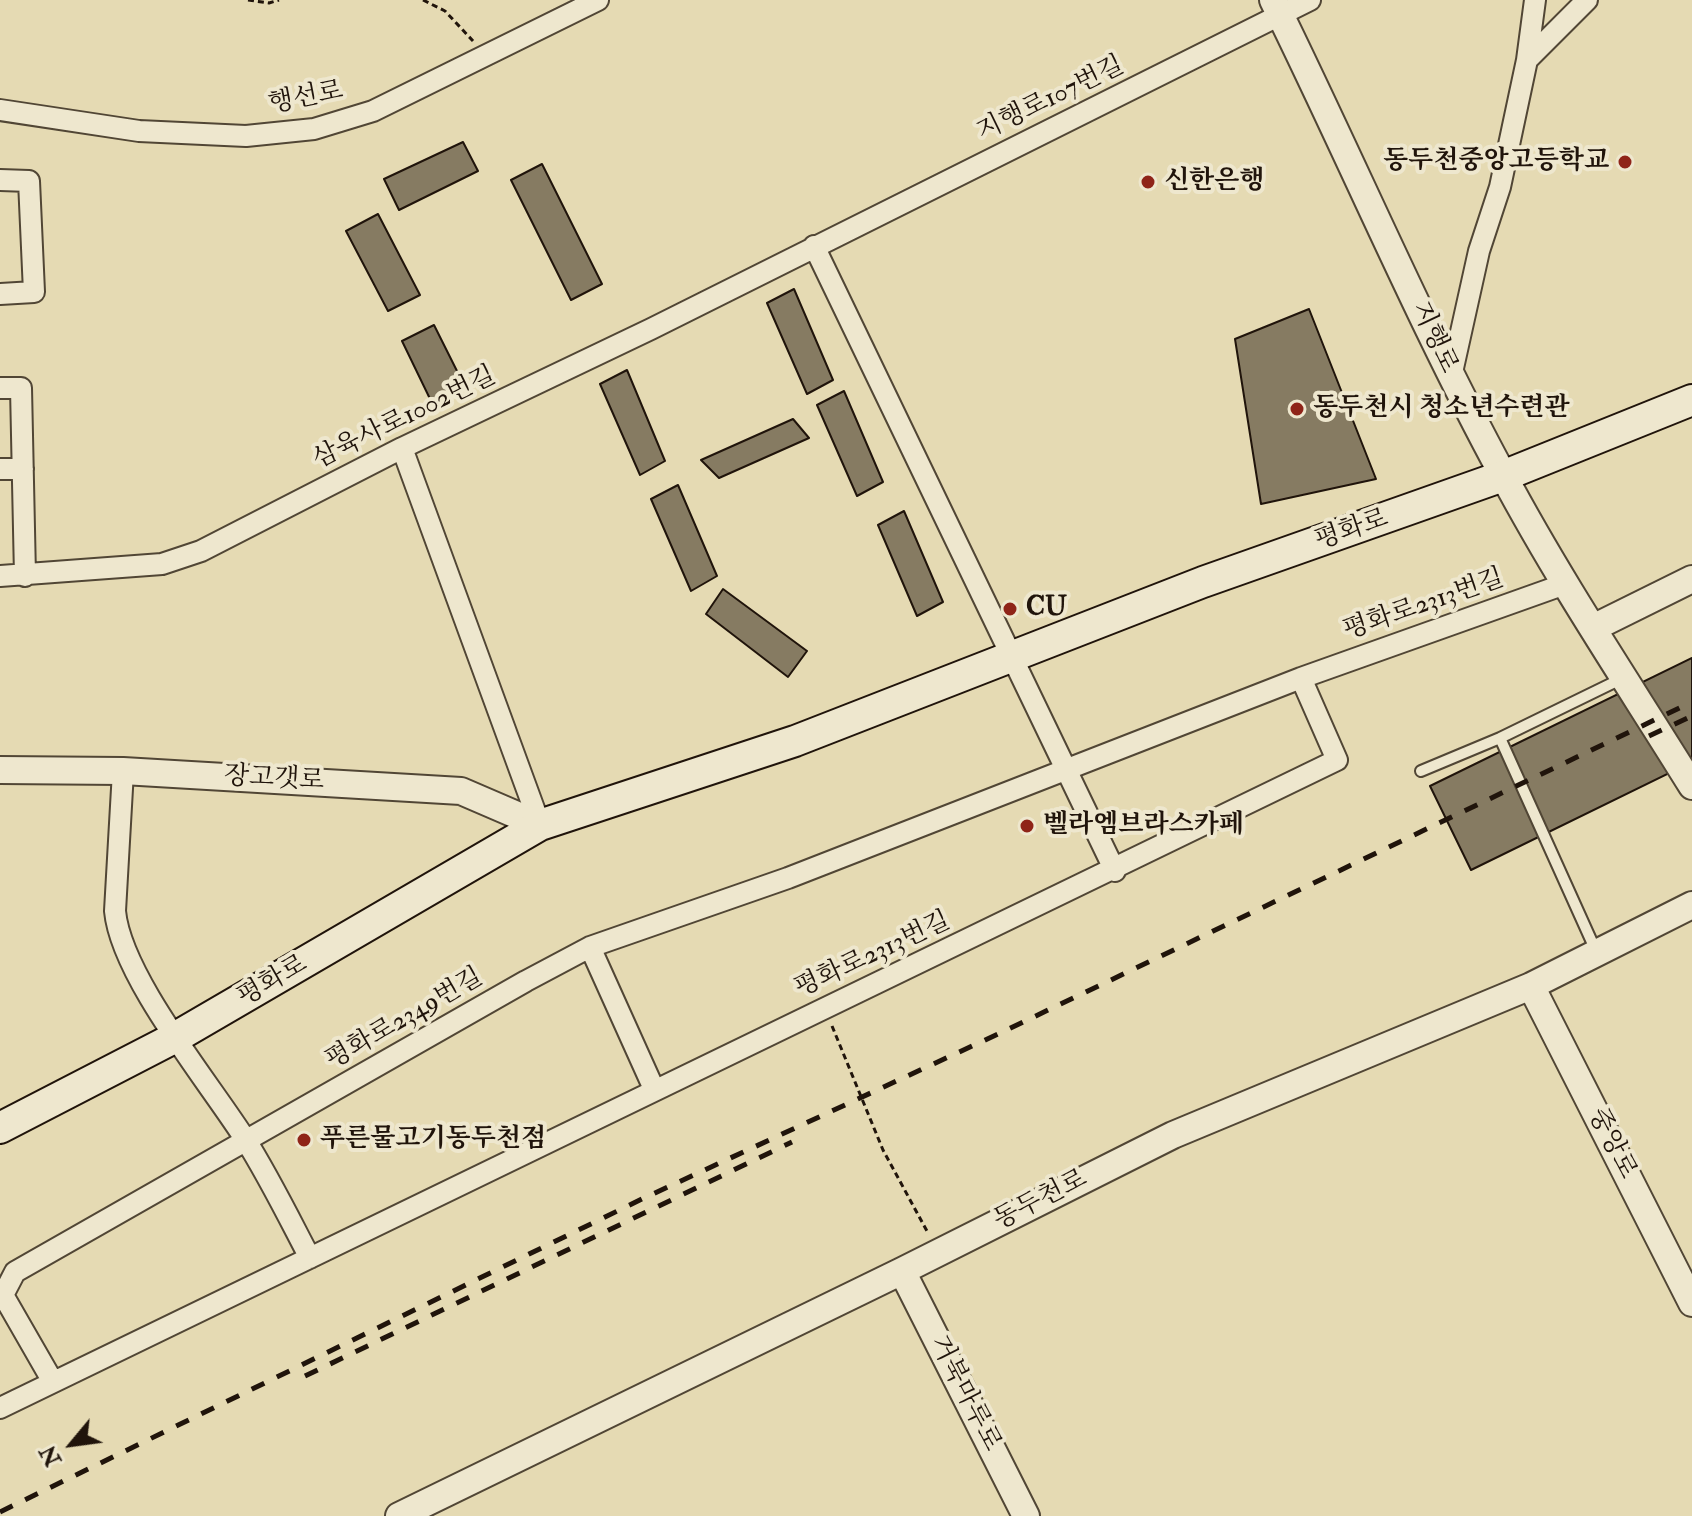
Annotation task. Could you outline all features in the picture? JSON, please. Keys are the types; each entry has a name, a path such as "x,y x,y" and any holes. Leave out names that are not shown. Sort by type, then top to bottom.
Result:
{"main road":[{"name":"평화로","path":"0,1128 176,1037 540,825 795,741 1203,582 1503,476 1692,400"}],"street":[{"name":"행선로","path":"0,110 139,131 246,136 314,129 373,111 598,0"},
{"name":"지행로107번길","path":"814,246 1277,8 1310,0"},
{"path":"1451,377 1479,251 1500,187 1527,60 1535,0"},
{"path":"1527,60 1587,0"},
{"name":"지행로","path":"1277,8 1451,377 1503,476 1565,584 1692,786"},
{"path":"0,180 29,181 34,292 0,294"},
{"path":"814,246 1009,657 1115,871"},
{"name":"삼육사로1002번길","path":"0,576 162,564 201,551 402,448 651,329 814,246"},
{"path":"0,388 21,388 25,576"},
{"path":"402,448 540,825"},
{"path":"0,469 23,469"},
{"path":"1593,628 1692,579"},
{"name":"평화로2313번길","path":"590,947 788,878 1301,678 1565,584"},
{"name":"평화로2313번길","path":"654,1089 1115,871 1337,760 1301,678"},
{"name":"장고갯로","path":"0,770 123,771 461,791 540,825"},
{"path":"123,771 115,911 117,932 176,1037 246,1141 310,1258"},
{"name":"동두천로","path":"399,1516 1173,1135 1531,986 1692,905"},
{"path":"0,1408 654,1089 590,947"},
{"name":"평화로2349번길","path":"53,1382 3,1295 15,1272 590,947"},
{"name":"중앙로","path":"1531,986 1692,1303"},
{"name":"거북마루로","path":"902,1271 1026,1516"}],"lane":[{"path":"1421,771 1500,738 1624,678"},
{"path":"1500,738 1596,953"}],"path":[{"path":"248,0 279,0"},
{"path":"423,0 445,11 487,55"},
{"path":"825,1008 883,1150 938,1253"}],"building":[{"path":"463,142 478,171 399,210 384,179"},
{"path":"542,164 602,284 571,300 511,180"},
{"path":"378,214 420,295 388,311 346,231"},
{"path":"794,289 833,380 807,394 767,303"},
{"name":"동두천시 청소년수련관","path":"1309,309 1376,479 1261,504 1235,339"},
{"path":"434,325 465,387 432,403 402,341"},
{"path":"627,370 665,461 640,475 600,384"},
{"path":"844,391 883,482 857,496 817,405"},
{"path":"793,419 809,438 719,478 701,460"},
{"path":"678,485 717,576 691,591 651,499"},
{"path":"904,511 943,602 917,616 878,525"},
{"path":"723,589 807,651 788,677 706,614"},
{"path":"1692,658 1692,762 1471,870 1430,786"}],"railway":[{"path":"0,1512 642,1199 998,1034 1692,702"},
{"path":"1649,736 1692,716"},
{"path":"305,1376 792,1142"}],"place":[{"name":"동두천중앙고등학교","path":"1625,162"},
{"name":"신한은행","path":"1148,182"},
{"name":"동두천시 청소년수련관","path":"1297,409"},
{"name":"CU","path":"1010,609"},
{"name":"벨라엠브라스카페","path":"1027,826"},
{"name":"푸른물고기동두천점","path":"304,1140"}]}
